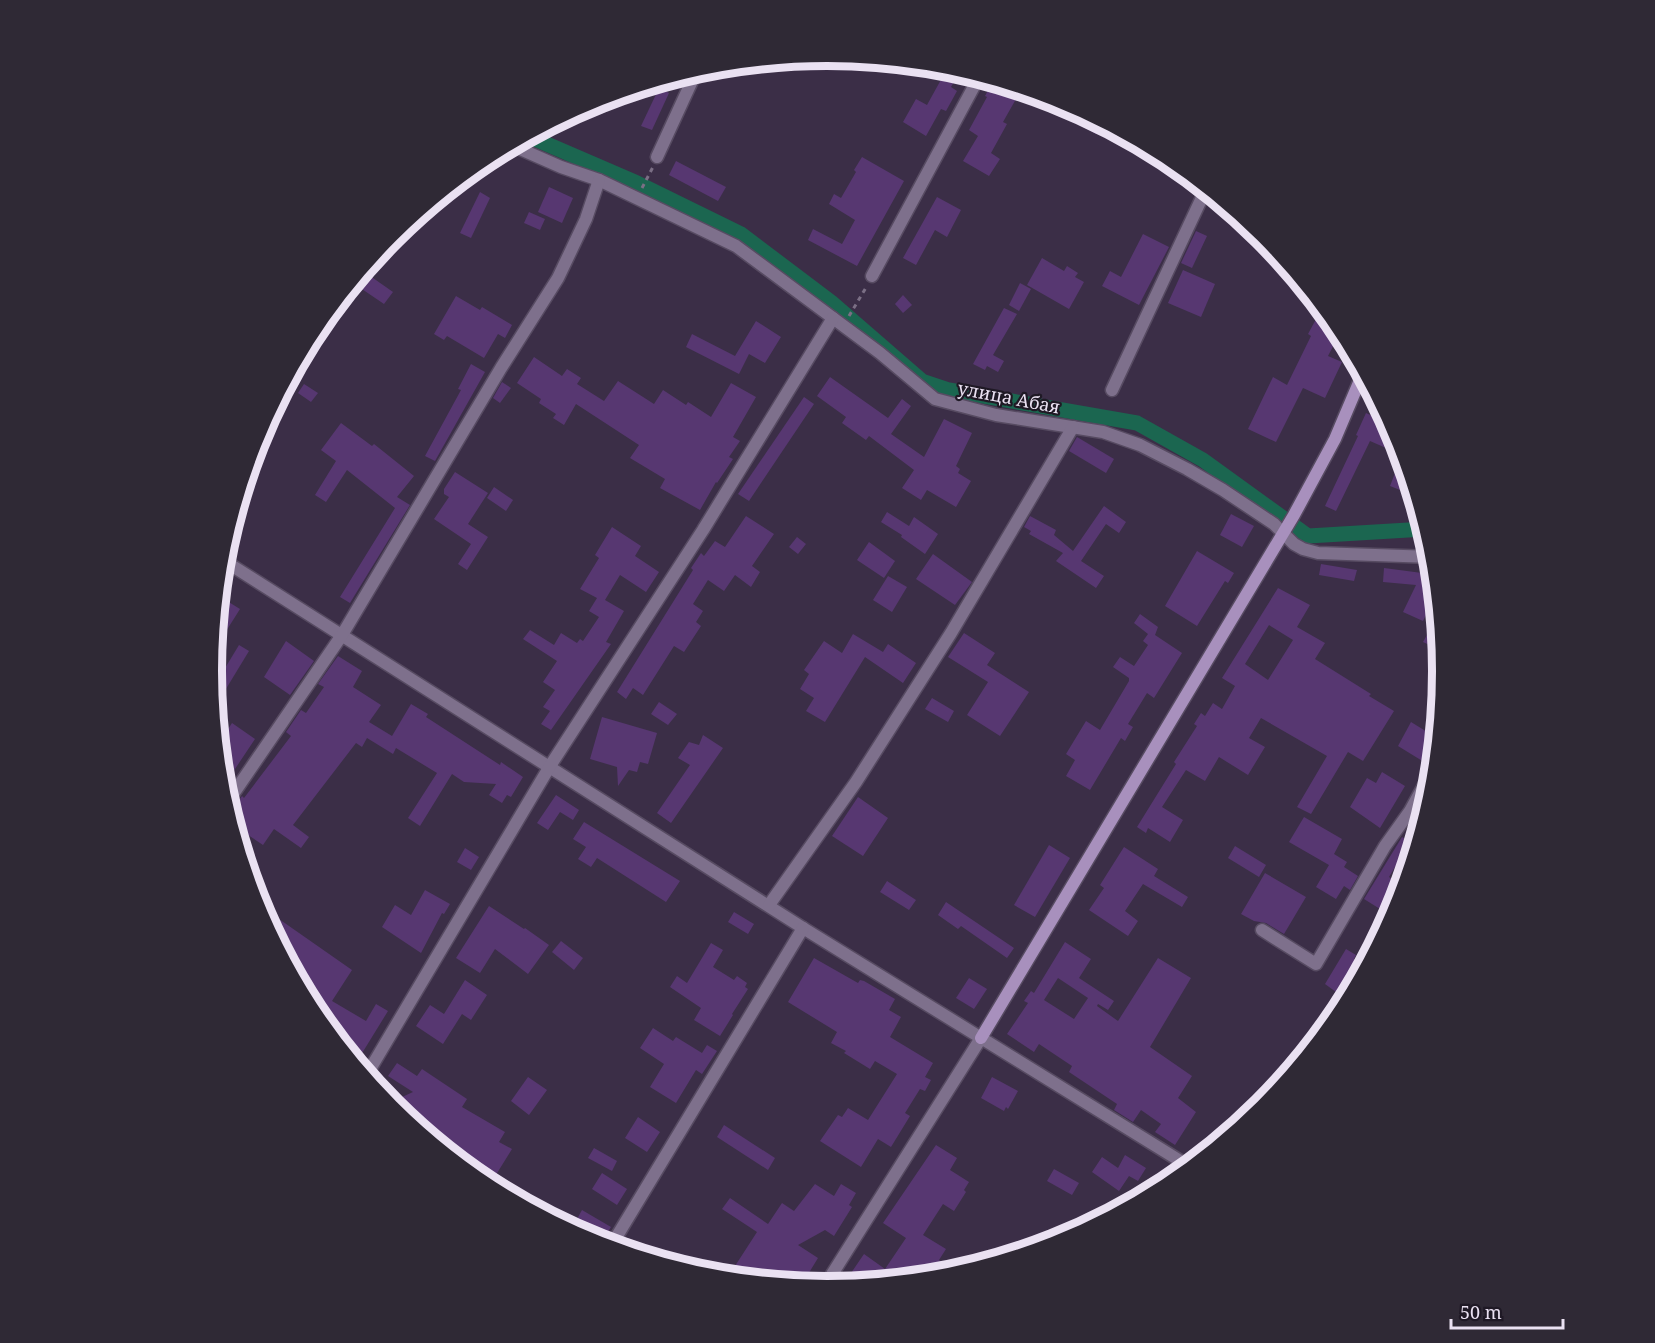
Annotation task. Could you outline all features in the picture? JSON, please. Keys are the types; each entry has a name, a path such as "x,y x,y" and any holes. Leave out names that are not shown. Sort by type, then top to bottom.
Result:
{"main road":[{"path":"981,1038 1294,515 1335,439 1359,383"}],"street":[{"path":"657,157 691,82"},
{"path":"872,276 975,85"},
{"name":"улица Абая","path":"521,149 599,180 736,246 833,318 935,399 996,415 1103,432 1155,452 1223,490 1285,530 1294,544 1303,549 1318,553 1422,557"},
{"path":"234,792 342,635 501,368 558,278 586,219 599,180"},
{"path":"1112,390 1203,196"},
{"path":"370,1069 550,766 702,530 833,318"},
{"path":"769,905 862,772 951,633 1072,427"},
{"path":"232,566 803,928 1182,1162"},
{"path":"1262,930 1316,963 1385,846 1421,791"},
{"path":"615,1238 803,928"},
{"path":"830,1277 981,1038"}],"building":[{"path":"942,77 955,80 951,87 957,91 946,111 941,109 926,136 903,122 916,99 927,105"},
{"path":"989,88 1017,97 1003,122 1007,124 991,153 1000,159 989,176 963,161 978,136 969,130 987,97 985,96"},
{"path":"662,90 669,93 652,130 641,126 658,91"},
{"path":"1088,125 1098,130 1096,134 1086,128"},
{"path":"862,157 904,181 857,266 808,240 813,229 842,244 855,220 829,204 834,194 841,198"},
{"path":"676,161 726,187 718,201 669,175"},
{"path":"549,187 573,198 562,223 538,212"},
{"path":"480,192 490,198 471,238 460,233"},
{"path":"937,197 961,210 947,237 935,230 916,265 903,258"},
{"path":"529,212 545,219 540,230 524,223"},
{"path":"1196,231 1207,236 1192,268 1181,263"},
{"path":"1143,234 1169,247 1139,305 1102,286 1110,271 1121,277"},
{"path":"1042,258 1064,271 1067,266 1078,273 1075,277 1084,282 1069,309 1027,285"},
{"path":"1183,270 1215,284 1201,317 1168,303"},
{"path":"369,275 393,292 384,304 360,287"},
{"path":"1020,283 1031,289 1019,311 1009,305"},
{"path":"903,295 912,305 903,313 895,304"},
{"path":"456,296 480,310 482,307 512,325 505,338 498,334 484,358 447,336 444,340 434,334"},
{"path":"1004,308 1017,314 993,355 1004,361 998,372 987,366 985,370 973,364"},
{"path":"1318,316 1335,342 1328,356 1342,362 1325,398 1303,388 1276,442 1248,429 1273,377 1287,385 1311,336 1308,334"},
{"path":"756,321 781,337 765,363 749,354 739,374 686,347 692,334 735,356"},
{"path":"534,357 562,376 567,369 581,378 577,384 604,401 618,381 654,404 663,390 711,417 731,383 756,397 733,437 740,441 729,457 733,459 700,510 660,488 665,479 630,458 639,445 576,404 564,425 553,418 556,414 539,403 541,399 517,383"},
{"path":"471,364 485,372 435,461 425,456 461,390 458,389"},
{"path":"830,377 888,418 902,399 911,406 891,434 924,457 944,419 972,433 956,466 960,469 958,473 971,481 956,507 927,490 921,500 902,488 914,470 869,436 866,440 842,423 846,417 817,396"},
{"path":"502,382 511,388 500,403 493,398"},
{"path":"304,384 318,393 311,402 298,393"},
{"path":"804,397 814,404 749,501 738,494"},
{"path":"1366,413 1377,418 1391,450 1370,441 1336,511 1325,506 1358,436 1356,435"},
{"path":"341,423 372,446 374,444 414,476 397,497 410,505 350,603 340,597 395,508 347,470 326,502 315,495 336,461 321,450"},
{"path":"1077,437 1114,459 1106,473 1069,451"},
{"path":"1397,467 1405,492 1390,486"},
{"path":"455,472 488,493 468,524 488,537 467,570 458,564 471,544 434,519 449,497 444,494 444,489"},
{"path":"494,487 513,500 506,511 487,498"},
{"path":"1104,506 1126,522 1119,533 1106,524 1081,561 1104,576 1096,588 1056,561 1063,553 1029,534 1031,531 1024,527 1030,516 1056,530 1054,535 1073,551"},
{"path":"887,512 909,526 914,517 938,534 925,554 901,537 902,535 881,522"},
{"path":"1231,514 1254,526 1242,547 1220,535"},
{"path":"746,516 774,534 752,566 760,572 751,587 735,575 724,591 708,580 693,604 703,611 696,622 701,626 684,652 674,646 643,695 633,688 626,699 617,692 693,570 691,568 701,553 704,556 715,541 725,547"},
{"path":"612,527 641,546 635,556 659,572 646,592 620,575 605,600 624,611 606,642 611,644 551,730 541,724 550,711 543,707 555,690 543,682 557,661 523,639 530,630 554,645 561,633 577,643 580,639 583,641 599,617 589,611 597,598 580,589 599,558 595,555"},
{"path":"797,537 806,544 798,554 789,547"},
{"path":"869,542 895,561 884,578 857,560"},
{"path":"1197,551 1234,573 1228,583 1225,581 1197,626 1165,606"},
{"path":"933,554 972,582 955,605 916,579"},
{"path":"1321,564 1357,570 1354,581 1319,575"},
{"path":"1384,568 1424,572 1430,608 1423,621 1403,612 1416,585 1383,582"},
{"path":"888,576 907,587 892,612 873,600"},
{"path":"1278,588 1310,605 1297,627 1325,643 1315,659 1394,711 1363,761 1348,752 1311,814 1297,807 1327,756 1261,718 1249,738 1265,747 1248,775 1219,757 1205,781 1186,770 1162,807 1183,820 1170,842 1148,828 1146,833 1137,827 1176,764 1174,762 1197,726 1194,724 1201,713 1205,716 1213,703 1222,709 1235,686 1222,678","holes":["1269,625 1293,640 1268,680 1245,664"]},
{"path":"226,600 240,609 223,636"},
{"path":"1140,614 1158,627 1155,635 1182,653 1154,698 1147,693 1128,724 1133,727 1125,741 1121,738 1090,790 1066,776 1075,760 1066,754 1086,721 1100,730 1129,681 1129,678 1113,667 1120,657 1134,666 1148,645 1143,641 1148,634 1134,623"},
{"path":"1431,628 1432,628 1432,646 1423,642"},
{"path":"964,633 995,653 987,665 1029,692 1000,736 967,715 988,682 948,657"},
{"path":"853,634 883,652 888,644 916,663 903,683 865,657 825,722 806,711 814,698 800,689 809,674 804,670 824,641 842,653"},
{"path":"286,641 314,661 290,695 264,677"},
{"path":"239,645 249,651 223,695 222,673"},
{"path":"338,656 362,671 353,687 381,705 369,722 392,736 411,704 428,714 426,717 500,765 501,762 523,777 511,797 507,795 502,803 489,795 496,784 464,782 452,774 420,826 408,818 437,773 396,748 393,754 367,738 362,747 356,743 293,825 309,837 301,848 274,829 263,845 244,833 237,803 242,796 244,798 291,736 286,732 301,710 306,713 324,687 318,684"},
{"path":"932,698 954,711 948,722 925,709"},
{"path":"659,702 677,714 668,725 651,714"},
{"path":"602,717 657,733 648,764 640,762 637,772 629,770 618,786 617,767 590,759"},
{"path":"1411,722 1430,734 1427,756 1424,762 1398,746"},
{"path":"232,723 255,739 231,775 227,751 225,733"},
{"path":"703,735 723,748 671,823 657,813 690,765 678,758 689,742 699,745"},
{"path":"1382,772 1405,786 1380,828 1350,807 1367,778 1376,783"},
{"path":"556,795 579,810 573,820 560,812 548,830 537,823"},
{"path":"858,797 888,818 863,856 832,836"},
{"path":"1304,817 1342,839 1334,854 1347,862 1344,867 1358,876 1350,890 1344,886 1336,899 1316,887 1329,865 1289,842"},
{"path":"584,822 680,881 666,902 597,858 591,867 578,859 586,847 573,839"},
{"path":"1402,837 1408,841 1389,877 1395,881 1380,909 1364,899"},
{"path":"1049,845 1070,858 1035,917 1014,905"},
{"path":"1235,846 1266,865 1259,877 1228,858"},
{"path":"1124,847 1158,869 1154,876 1188,897 1182,907 1143,884 1125,911 1138,921 1128,936 1089,910 1104,888 1100,885"},
{"path":"465,848 479,857 471,870 457,862"},
{"path":"1265,873 1306,897 1284,934 1266,923 1254,921 1241,914"},
{"path":"887,881 916,900 909,910 880,892"},
{"path":"425,890 450,904 444,914 442,913 421,953 382,927 395,905 411,915"},
{"path":"946,902 1014,948 1007,958 961,926 958,929 938,915"},
{"path":"489,906 549,945 528,974 495,949 480,973 456,958"},
{"path":"734,912 754,924 748,934 728,922"},
{"path":"279,919 352,970 332,1001 366,1021 376,1004 388,1011 360,1056 341,1031 342,1029 337,1026 324,1008 303,974 277,922"},
{"path":"561,941 583,958 574,970 552,952"},
{"path":"1065,942 1091,959 1079,978 1114,1001 1108,1010 1098,1004 1097,1006 1118,1021 1158,958 1191,978 1150,1047 1192,1076 1178,1098 1196,1112 1175,1145 1155,1132 1161,1124 1141,1110 1133,1122 1114,1110 1117,1104 1069,1072 1072,1066 1039,1044 1034,1052 1007,1034 1028,1003 1024,1001 1031,991 1034,993","holes":["1058,978 1088,998 1074,1019 1044,1000"]},
{"path":"711,943 723,950 713,967 734,980 737,976 747,983 745,987 748,989 720,1036 694,1020 701,1008 670,987 677,976 687,983"},
{"path":"1346,949 1356,955 1354,959 1359,962 1339,994 1325,984"},
{"path":"814,958 858,983 860,980 864,981 895,999 889,1010 901,1017 890,1037 933,1063 925,1077 931,1080 925,1091 920,1089 905,1113 910,1116 891,1147 878,1139 861,1167 820,1141 838,1115 842,1117 848,1108 868,1120 897,1074 875,1061 870,1069 844,1053 846,1051 831,1043 837,1032 788,1002"},
{"path":"969,978 987,989 974,1009 956,998"},
{"path":"465,980 487,995 471,1020 462,1014 443,1044 416,1026 430,1005 444,1014"},
{"path":"653,1028 673,1041 676,1037 702,1053 707,1045 717,1051 702,1074 696,1070 676,1103 650,1087 664,1064 640,1048"},
{"path":"397,1063 417,1076 422,1069 467,1099 462,1107 505,1132 499,1142 512,1149 495,1177 428,1127 399,1100 413,1092 388,1076"},
{"path":"528,1077 547,1090 529,1115 511,1101"},
{"path":"992,1077 1018,1091 1008,1109 1006,1107 1004,1111 981,1098"},
{"path":"638,1117 660,1132 647,1152 625,1138"},
{"path":"724,1125 775,1158 768,1170 717,1137"},
{"path":"936,1145 957,1158 950,1170 969,1182 964,1190 966,1192 954,1211 943,1204 923,1235 946,1249 939,1260 946,1265 907,1272 849,1276 864,1254 885,1269 906,1238 883,1223"},
{"path":"594,1148 617,1161 612,1171 588,1158"},
{"path":"1125,1155 1146,1168 1138,1181 1129,1176 1119,1191 1092,1172 1102,1157 1118,1168"},
{"path":"1054,1169 1079,1183 1072,1195 1047,1181"},
{"path":"602,1173 627,1189 617,1205 592,1189"},
{"path":"815,1184 834,1196 841,1184 856,1193 849,1205 852,1207 834,1236 825,1230 798,1245 818,1258 808,1276 748,1272 735,1266 757,1232 722,1209 730,1198 768,1224 782,1203 794,1211"},
{"path":"582,1210 611,1227 606,1235 575,1222"}],"waterway":[{"path":"538,140 637,183 741,234 831,302 922,381 949,390 1137,423 1203,460 1308,536 1415,530"}]}
